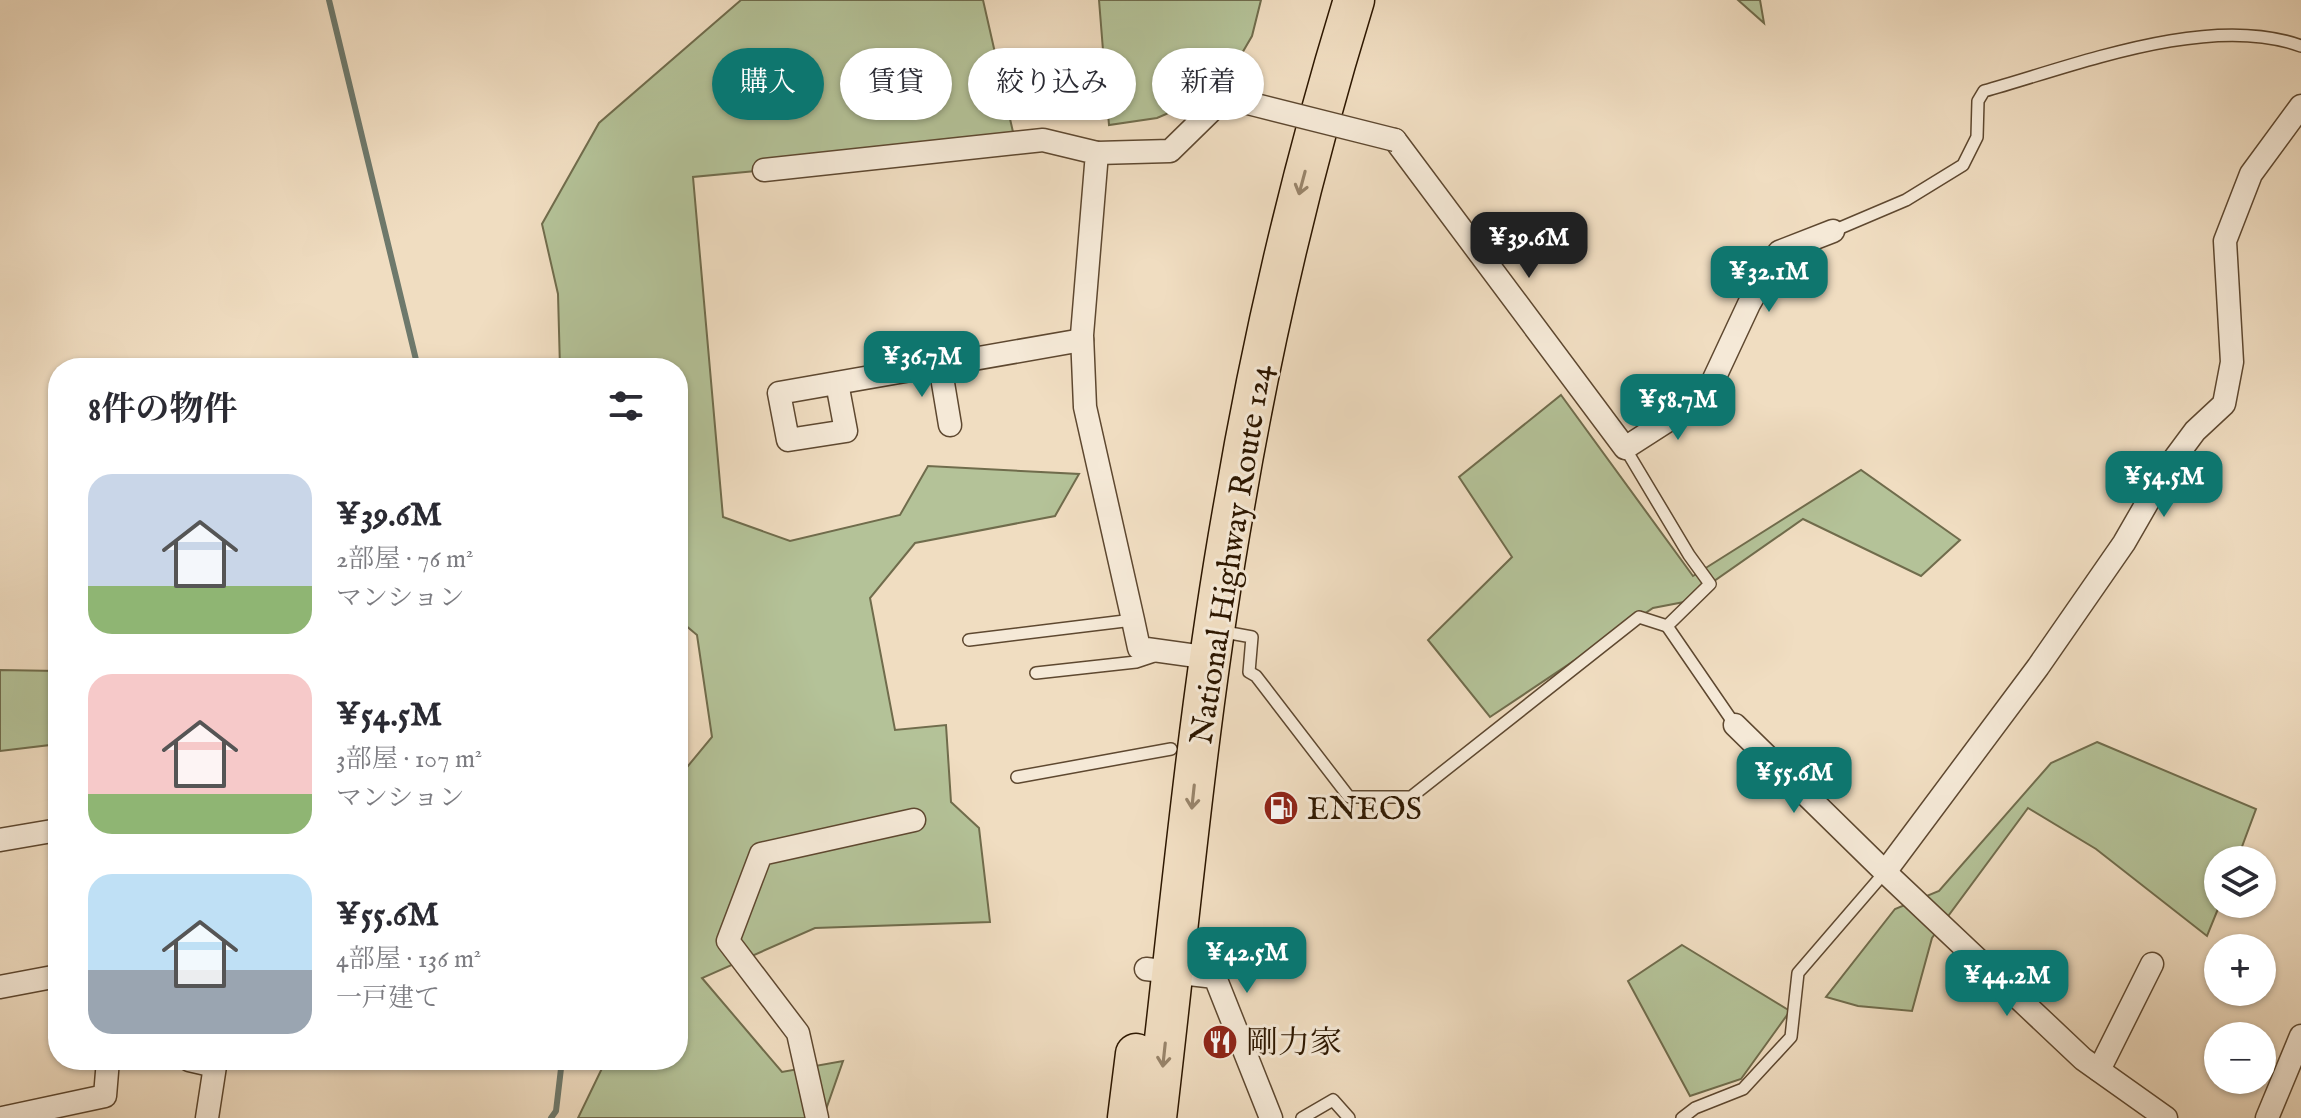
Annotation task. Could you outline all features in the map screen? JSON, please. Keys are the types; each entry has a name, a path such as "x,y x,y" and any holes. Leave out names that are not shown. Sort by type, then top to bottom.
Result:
{"highway":[{"name":"National Highway Route 124","path":"1128,1118 1159,970 1206,506 1266,215 1325,0"},
{"name":"National Highway Route 124","path":"1156,1118 1159,970 1171,749 1193,649 1233,507 1292,222 1354,0"}],"street":[{"path":"764,170 1043,140 1097,153 1170,151 1216,106 1240,101 1395,140 1625,448 1706,396 1749,304 1779,252 1833,231"},
{"path":"1885,872 2038,667 2124,543 2166,470 2195,431 2224,404 2232,362 2225,241 2251,174 2301,106"},
{"path":"1097,153 1082,340 1085,407 1139,648 1193,649"},
{"path":"837,383 1082,340"},
{"path":"940,365 950,425"},
{"path":"1735,725 2083,1059 2166,1118"},
{"path":"817,1118 798,1033 728,941 761,854 914,820"},
{"path":"0,840 48,832"},
{"path":"2099,1070 2152,964"},
{"path":"1159,970 1215,977 1271,1118"},
{"path":"0,987 48,978"},
{"path":"2267,1118 2301,1036"},
{"path":"2,1118 105,1096 107,1070"},
{"path":"207,1118 214,1070"}],"lane":[{"path":"1833,231 1906,200 1963,165 1977,137 1978,101 1984,91 2155,43 2236,35 2301,46"},
{"path":"1625,448 1689,555 1710,584 1667,626"},
{"path":"1036,673 1136,662 1252,637 1249,672 1256,676 1349,797 1411,797 1639,617 1667,626 1735,725"},
{"path":"969,640 1133,620"},
{"path":"1017,777 1171,749"},
{"path":"1682,1118 1695,1108 1743,1089 1791,1037 1798,973 1885,872"},
{"path":"1302,1118 1333,1100 1349,1118"}],"green space":[{"path":"741,0 983,0 994,48 968,48 968,120 1010,120 1013,132 906,157 693,177 723,517 790,541 900,515 928,466 1079,474 1055,516 915,543 870,598 895,730 946,725 951,802 979,828 990,922 815,928 702,978 782,1072 843,1061 823,1118 578,1118 601,1070 688,1070 688,766 712,737 697,635 688,627 688,358 560,358 558,294 542,224 599,123"},
{"path":"1099,0 1261,0 1252,36 1245,48 1152,48 1152,119 1109,125 1109,120 1136,120 1136,48 1103,48"},
{"path":"1738,0 1760,0 1764,23"},
{"path":"1561,395 1693,576 1861,470 1960,540 1921,576 1803,519 1684,602 1653,608 1490,717 1428,640 1512,557 1459,477"},
{"path":"0,670 48,671 48,745 0,751"},
{"path":"2097,742 2256,809 2242,846 2204,846 2204,918 2214,918 2208,934 2096,849 2028,808 1932,938 1912,1011 1858,1006 1826,997 1895,909 1939,891 2051,763"},
{"path":"1682,945 1790,1011 1741,1079 1690,1096 1628,981"}],"waterway":[{"path":"329,0 416,358"},
{"path":"551,1118 556,1111 561,1070"}],"place":[{"name":"ENEOS","path":"1281,808"},
{"name":"剛力家","path":"1220,1042"}]}
